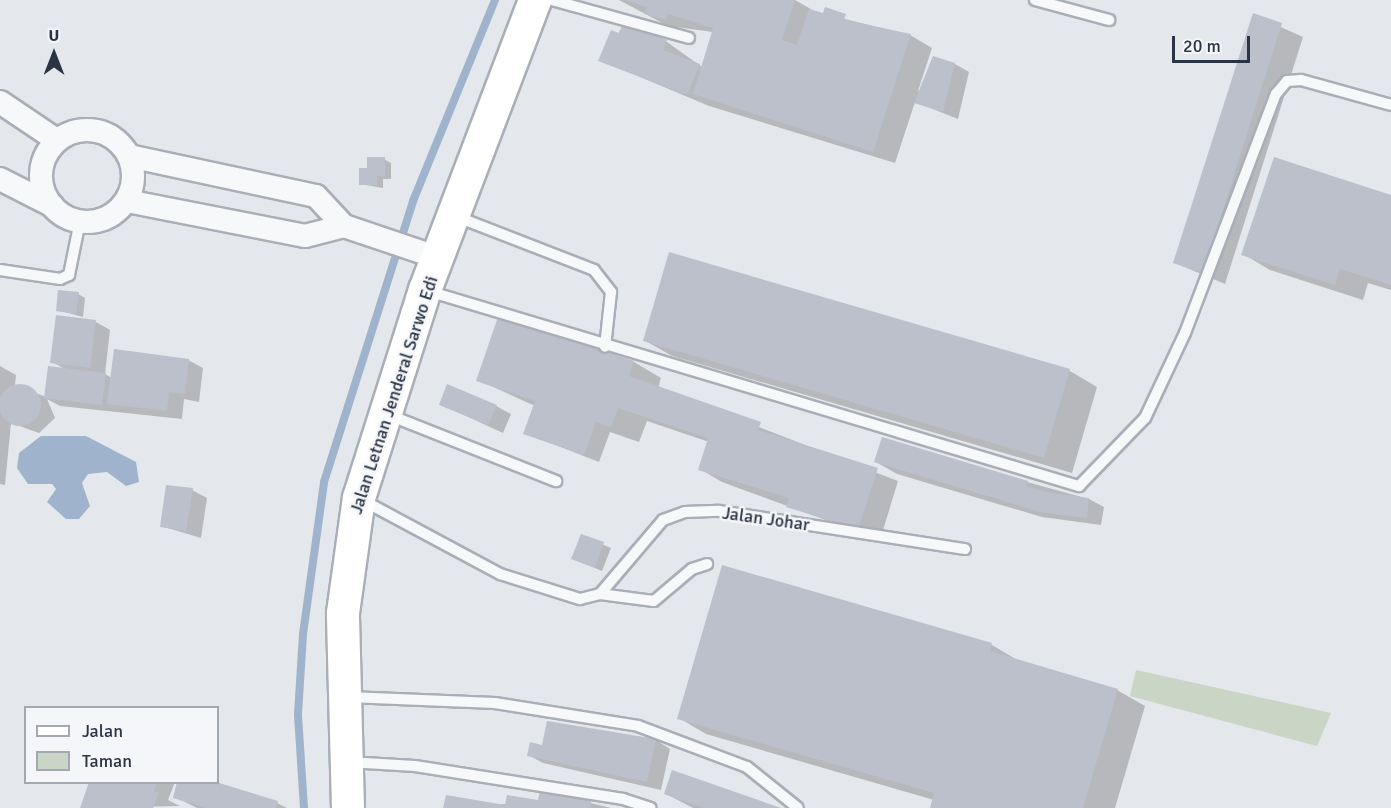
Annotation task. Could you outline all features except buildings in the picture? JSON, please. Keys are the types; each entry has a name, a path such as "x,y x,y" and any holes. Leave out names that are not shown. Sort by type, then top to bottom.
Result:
{"main road":[{"name":"Jalan Letnan Jenderal Sarwo Edi","path":"348,808 342,697 343,613 359,498 425,290 429,255 454,216 535,0"}],"street":[{"path":"0,102 55,140 96,131 116,140 129,156 134,179 127,201 112,216 80,221 0,179"},
{"path":"53,206 42,186 43,163 55,140"},
{"path":"129,156 316,196 344,226 429,255"},
{"path":"127,201 305,236 344,226"}],"lane":[{"path":"552,0 689,38"},
{"path":"1035,0 1109,20"},
{"path":"425,290 605,347 1079,486 1145,418 1185,333 1276,94 1287,81 1301,80 1391,105"},
{"path":"454,216 594,270 610,292 605,347"},
{"path":"0,270 60,279 69,276 80,221"},
{"path":"386,413 556,481"},
{"path":"359,498 500,574 566,597 600,594 654,601 692,569 707,564"},
{"name":"Jalan Johar","path":"600,594 663,520 685,512 719,511 965,549"},
{"path":"342,697 495,703 638,726 747,767 798,808"},
{"path":"345,762 415,766 623,799 651,808"}],"green space":[{"path":"1136,670 1331,713 1317,746 1130,696"}],"water":[{"path":"41,436 86,436 136,462 139,482 126,486 107,472 88,474 82,483 90,506 79,519 66,519 47,502 56,489 52,484 28,484 17,468 19,453"}],"waterway":[{"path":"304,808 298,714 303,634 324,482 413,201 495,0"}]}
